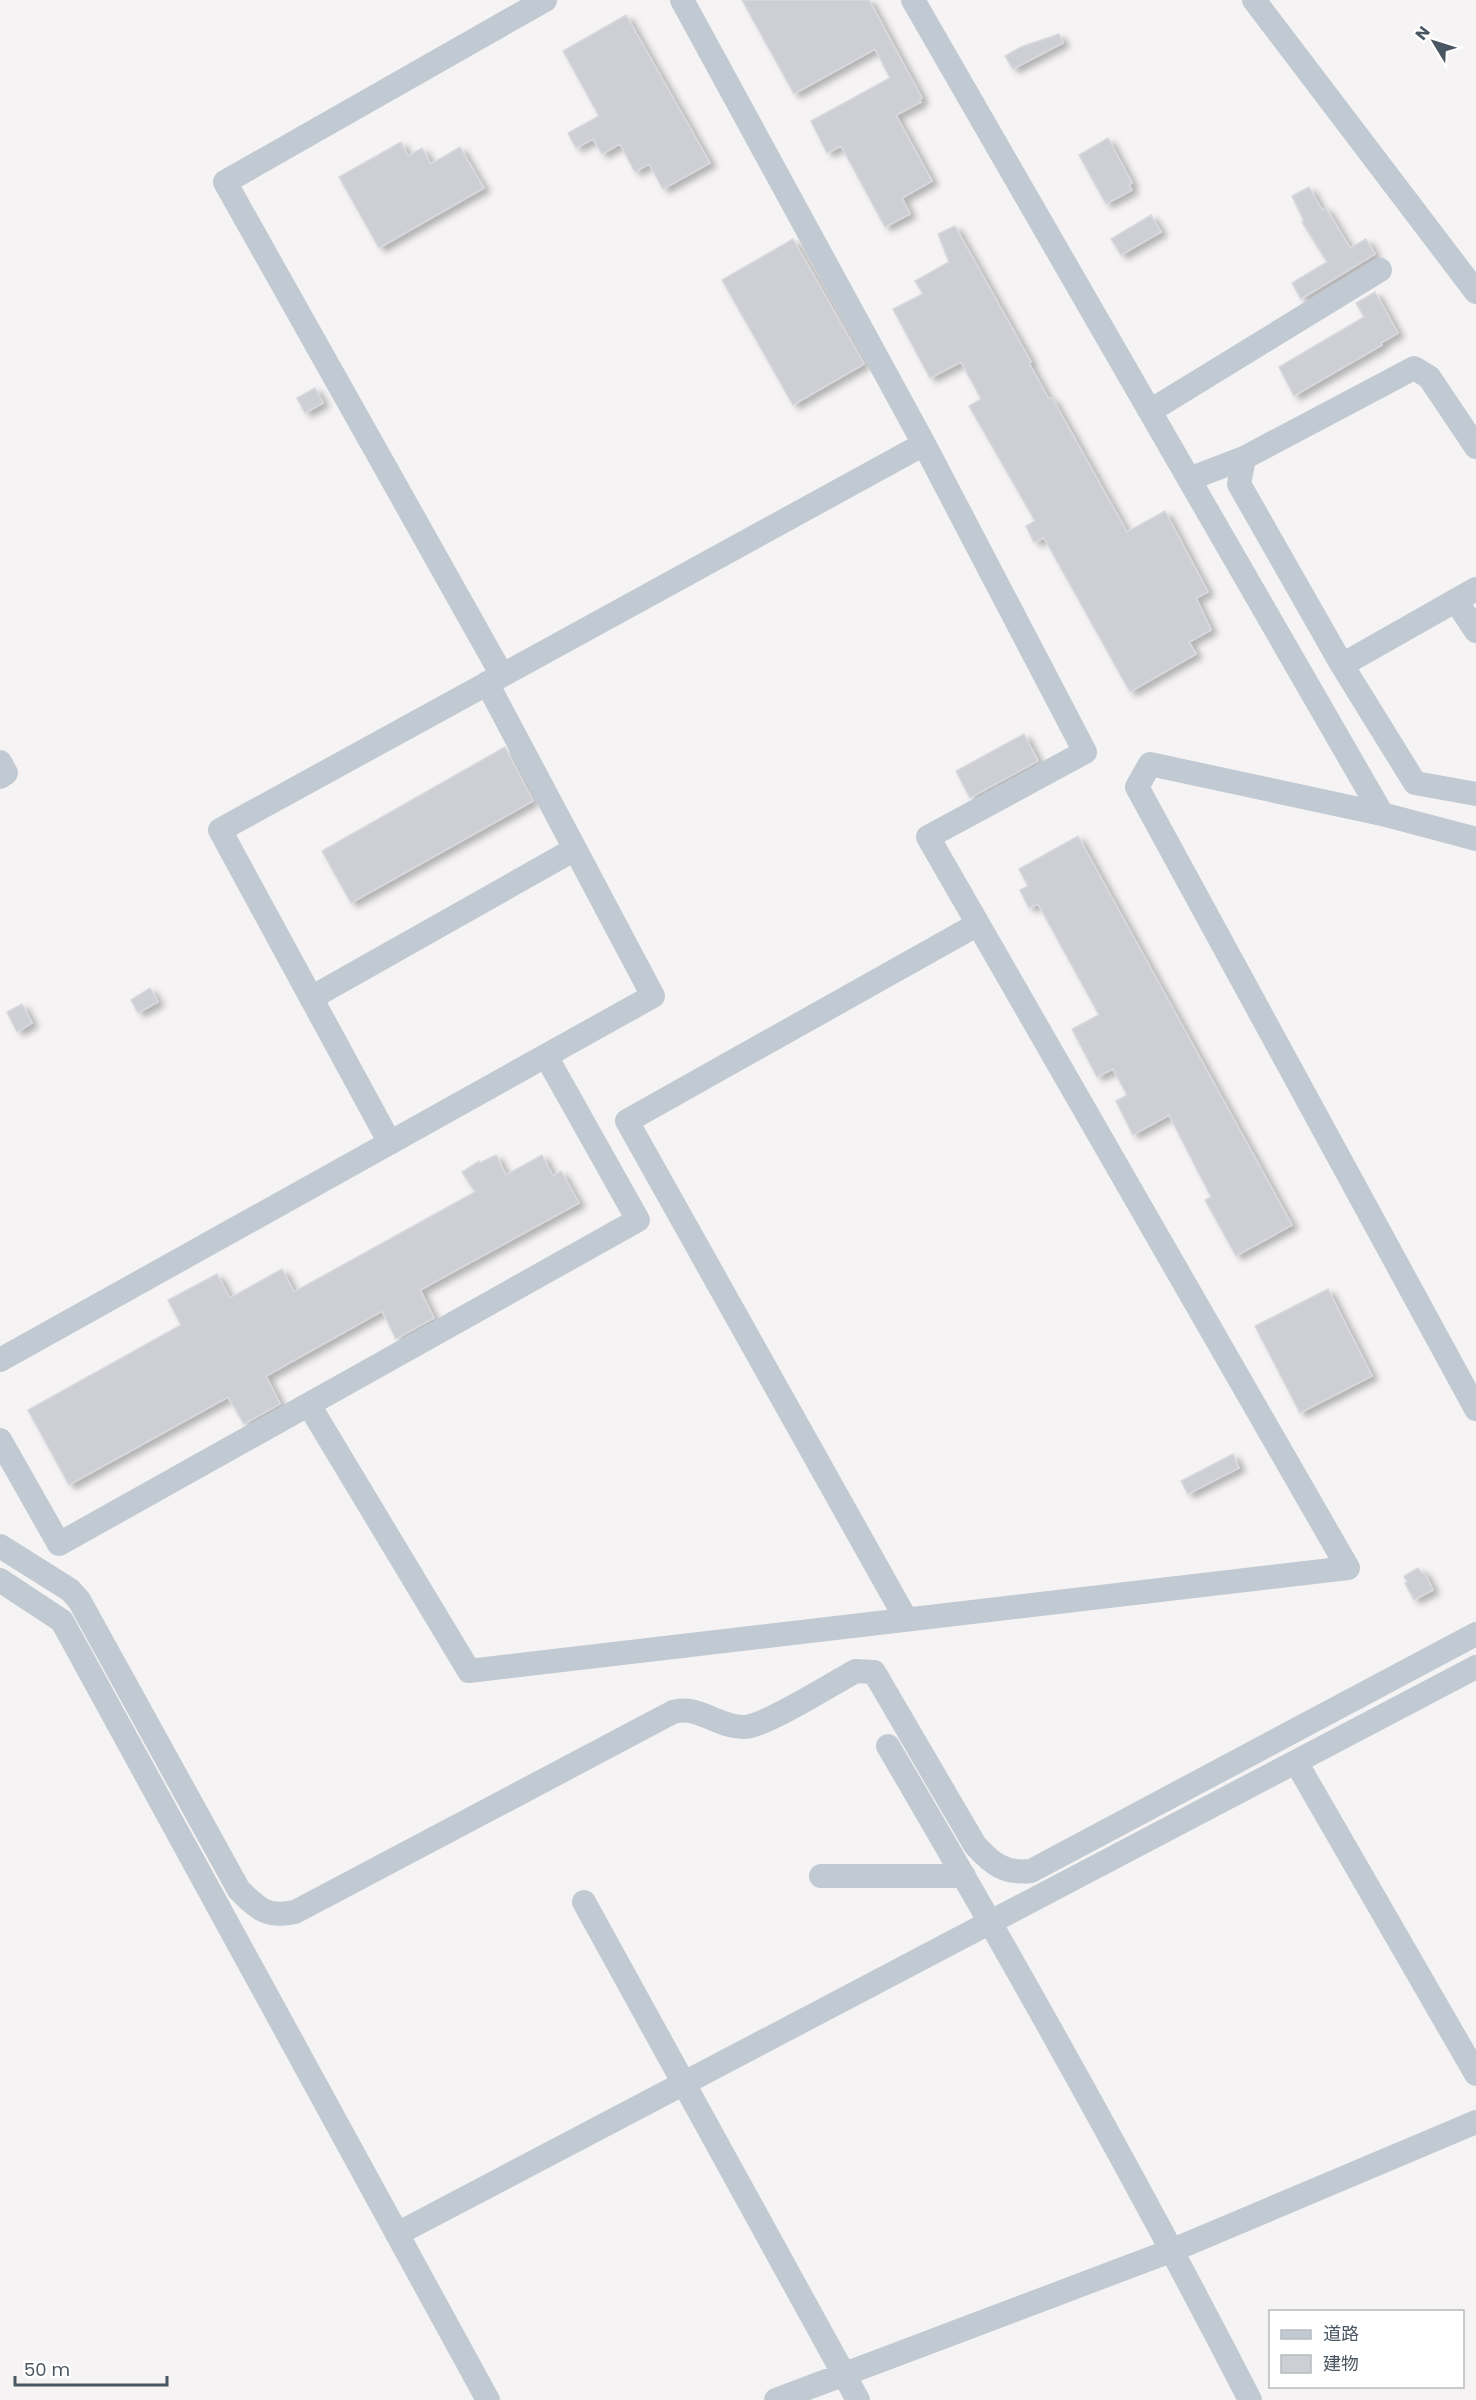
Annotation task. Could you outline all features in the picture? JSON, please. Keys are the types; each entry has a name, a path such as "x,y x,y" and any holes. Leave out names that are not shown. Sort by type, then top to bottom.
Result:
{"street":[{"path":"0,1360 653,996 575,849 495,679 225,182 545,0"},
{"path":"309,1405 470,1671 1348,1568 928,837 1085,752 924,444 682,0"},
{"path":"914,0 1382,813"},
{"path":"1254,0 1476,292"},
{"path":"1150,411 1380,270"},
{"path":"1189,479 1244,458 1414,368 1429,377 1476,447"},
{"path":"390,1143 220,830 924,444"},
{"path":"1244,458 1239,484 1342,666 1415,783 1476,794"},
{"path":"1342,666 1466,595 1476,631"},
{"path":"0,762 6,773 0,777"},
{"path":"1476,839 1382,813 1150,764 1137,787 1476,1409"},
{"path":"311,998 575,849"},
{"path":"906,1619 627,1121 978,924"},
{"path":"0,1440 59,1544 638,1220 546,1056"},
{"path":"0,1546 70,1590 78,1600 239,1890 264,1912 277,1916 295,1912 673,1712 682,1709 690,1710 729,1726 755,1726 856,1671 874,1672 975,1845 986,1858 998,1868 1007,1871 1031,1871 1476,1634"},
{"path":"0,1580 62,1621 397,2234 476,2393"},
{"path":"397,2234 1476,1667"},
{"path":"888,1746 991,1922 1173,2250 1251,2400"},
{"path":"1296,1762 1476,2074"},
{"path":"820,1876 964,1876"},
{"path":"584,1902 858,2400"},
{"path":"776,2400 1173,2250 1476,2122"}],"building":[{"path":"742,0 869,0 922,98 919,100 921,102 896,115 932,181 902,198 910,214 885,227 841,146 827,153 811,121 890,78 875,49 794,94"},
{"path":"626,15 710,163 663,189 649,164 635,172 620,144 602,154 593,139 576,148 568,133 599,116 563,51"},
{"path":"1059,34 1063,43 1013,69 1005,56 1021,47"},
{"path":"1108,138 1132,183 1129,185 1132,190 1106,204 1079,155"},
{"path":"401,142 408,156 422,148 431,164 460,147 484,188 379,248 339,177"},
{"path":"1309,187 1322,210 1326,208 1350,248 1366,239 1375,254 1301,299 1292,283 1327,262 1302,222 1304,221 1292,196"},
{"path":"1151,215 1161,232 1121,255 1111,239"},
{"path":"955,226 1031,362 1029,363 1049,399 1052,398 1127,532 1165,511 1208,592 1196,598 1211,630 1189,642 1196,654 1130,692 1044,538 1034,542 1026,526 1035,521 969,406 981,399 961,362 930,378 893,309 923,294 915,281 949,262 938,234"},
{"path":"793,239 864,364 793,405 722,280"},
{"path":"1375,292 1398,333 1381,343 1382,345 1294,396 1279,367 1364,317 1356,303"},
{"path":"315,388 323,403 305,413 297,398"},
{"path":"1024,734 1038,761 970,798 956,771"},
{"path":"505,747 533,801 351,903 322,851"},
{"path":"1078,836 1292,1225 1236,1256 1205,1200 1211,1197 1169,1115 1133,1135 1116,1101 1127,1095 1113,1069 1097,1077 1072,1029 1099,1015 1038,904 1029,908 1020,890 1028,886 1019,869"},
{"path":"150,988 158,1002 138,1013 131,1000"},
{"path":"22,1004 32,1023 17,1032 7,1012"},
{"path":"496,1155 506,1175 542,1155 553,1176 561,1171 579,1203 420,1290 434,1318 396,1339 382,1311 266,1376 280,1404 244,1424 228,1397 69,1485 28,1410 181,1325 168,1300 217,1274 230,1298 282,1269 294,1292 475,1192 462,1172 479,1161 480,1163"},
{"path":"1328,1289 1372,1376 1300,1413 1255,1326"},
{"path":"1233,1454 1239,1468 1188,1494 1181,1481"},
{"path":"1418,1568 1422,1573 1424,1572 1433,1590 1414,1600 1404,1576"}]}
